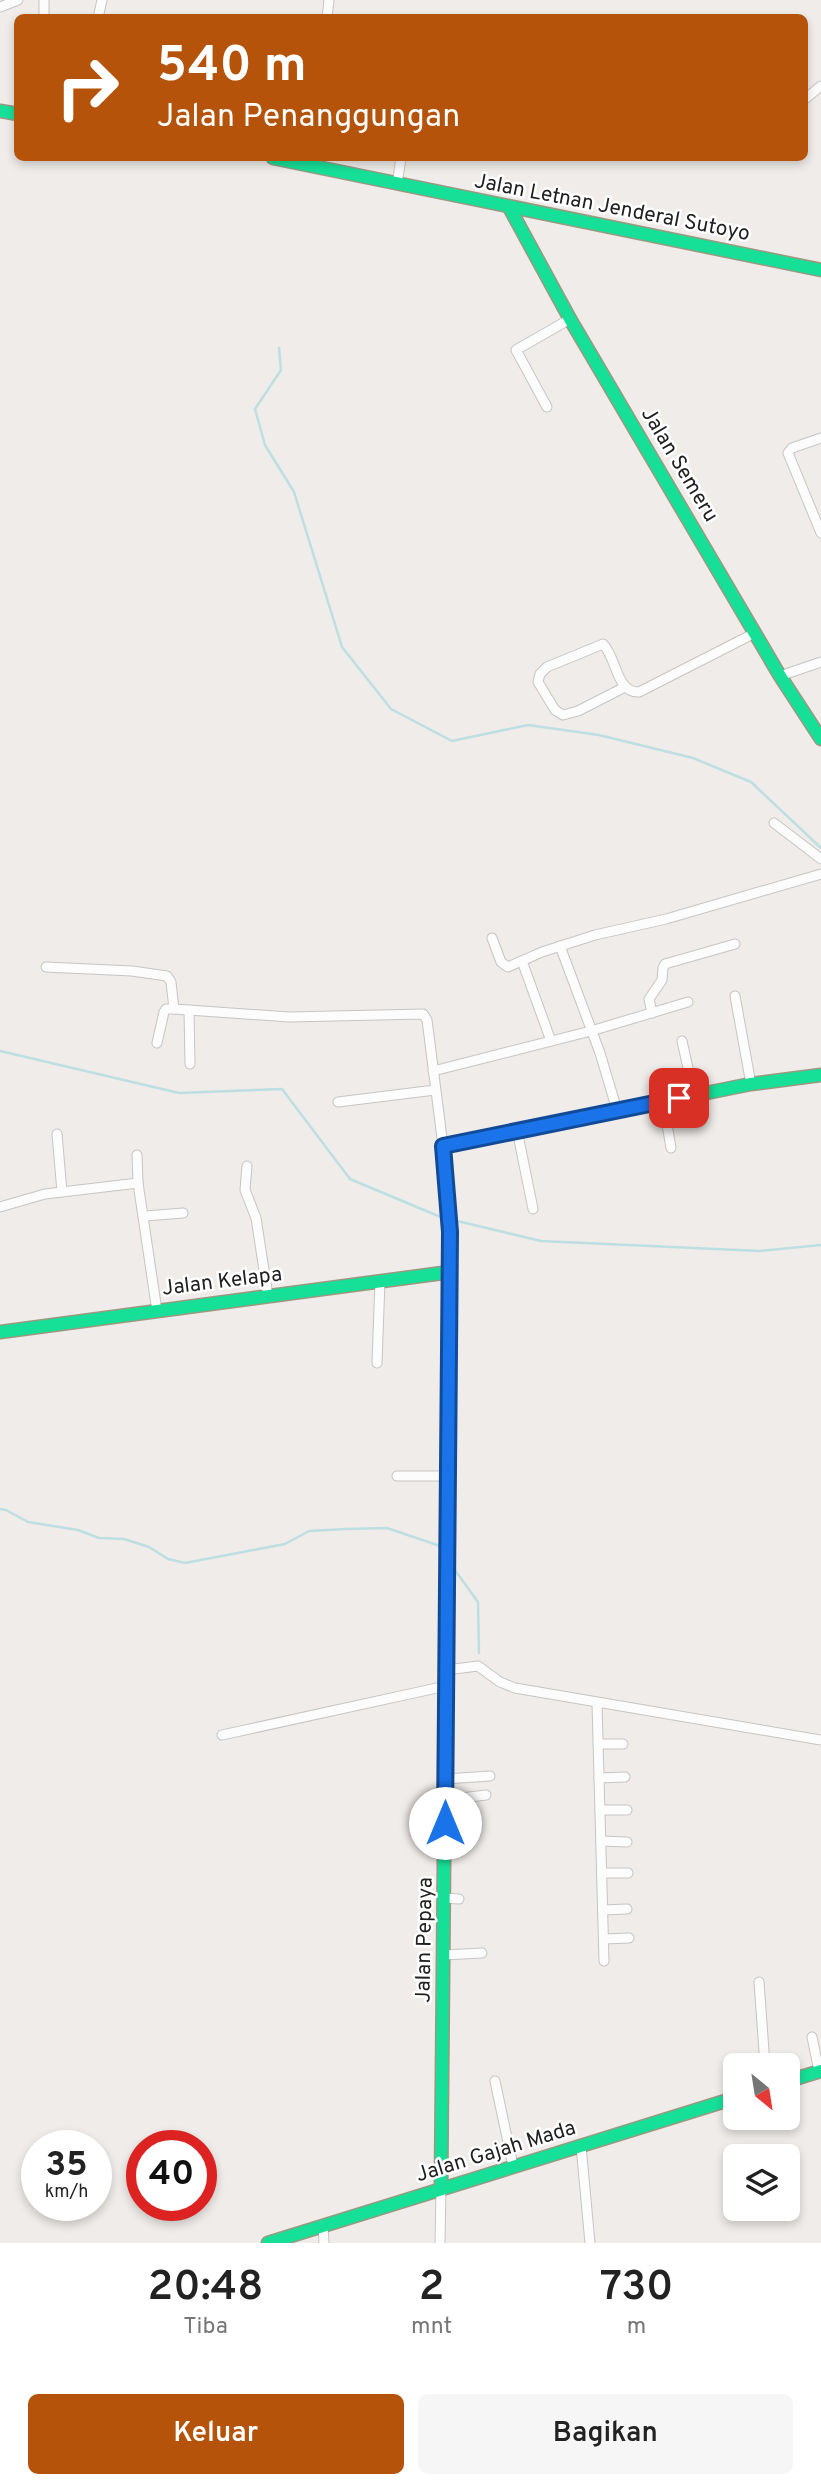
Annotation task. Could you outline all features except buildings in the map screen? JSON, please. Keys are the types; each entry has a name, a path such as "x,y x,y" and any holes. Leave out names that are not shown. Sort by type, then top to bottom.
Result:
{"street":[{"path":"0,7 18,0"},
{"path":"397,184 401,161"},
{"name":"Jalan Letnan Jenderal Sutoyo","path":"311,162 397,184 821,270"},
{"name":"Jalan Semeru","path":"509,207 570,319 780,676 821,739"},
{"path":"547,407 516,349 570,319"},
{"path":"821,438 792,448 788,453 821,533"},
{"path":"625,687 578,711 563,715 555,710 538,682 540,674 547,667 603,644 625,687 631,692 639,692 755,633"},
{"path":"780,676 821,662"},
{"path":"774,823 821,859"},
{"path":"492,937 504,966 508,967 560,946 764,892 821,874"},
{"path":"652,1013 649,999 663,980 663,966 735,944"},
{"path":"560,946 617,1110"},
{"path":"522,961 551,1041"},
{"path":"46,967 132,971 167,976 171,982 174,1009"},
{"path":"735,996 751,1084"},
{"path":"433,1071 591,1031 688,1002"},
{"path":"157,1043 166,1009 289,1017 421,1014 427,1020 443,1146 751,1084 821,1074"},
{"path":"189,1010 190,1064"},
{"path":"682,1041 694,1095"},
{"path":"338,1102 435,1090"},
{"path":"663,1101 671,1148"},
{"path":"517,1130 533,1209"},
{"path":"57,1134 62,1192"},
{"name":"Jalan Pepaya","path":"441,2188 450,1272 450,1217 443,1146"},
{"path":"137,1154 138,1183 157,1311"},
{"path":"247,1166 245,1190 256,1218 268,1296"},
{"path":"0,1207 44,1194 138,1183"},
{"path":"145,1216 183,1213"},
{"name":"Jalan Kelapa","path":"0,1332 450,1272"},
{"path":"377,1363 380,1281"},
{"path":"397,1476 447,1476"},
{"path":"446,1670 478,1666 511,1688 821,1740"},
{"path":"222,1735 446,1686"},
{"path":"597,1703 604,1961"},
{"path":"598,1744 623,1744"},
{"path":"445,1779 490,1776"},
{"path":"599,1778 625,1777"},
{"path":"445,1800 486,1795"},
{"path":"600,1810 627,1810"},
{"path":"601,1841 627,1842"},
{"path":"602,1873 628,1873"},
{"path":"444,1898 459,1899"},
{"path":"603,1910 627,1909"},
{"path":"604,1939 629,1938"},
{"path":"444,1955 482,1953"},
{"path":"759,1982 764,2053"},
{"path":"800,2077 820,2071 812,2037"},
{"path":"495,2081 513,2166"},
{"name":"Jalan Gajah Mada","path":"268,2243 723,2102"},
{"path":"580,2146 590,2243"},
{"path":"440,2243 441,2188"},
{"path":"323,2226 324,2243"}],"waterway":[{"path":"279,348 281,370 255,409 265,445 294,492 342,647 391,709 452,741 528,725 599,735 693,758 751,782 821,848"},
{"path":"0,1051 179,1093 282,1089 350,1179 443,1218"},
{"path":"453,1220 541,1241 760,1251 821,1245"},
{"path":"0,1509 28,1522 78,1530 99,1538 124,1539 149,1547 168,1559 185,1563 285,1544 309,1531 387,1528 443,1547"},
{"path":"452,1566 478,1602 479,1653"}],"traffic: fast":[{"path":"0,111 14,113"},
{"path":"288,161 821,270"},
{"path":"509,207 570,319 780,676 821,739"},
{"path":"445,1177 443,1146 751,1084 821,1075"},
{"path":"0,1332 450,1272"},
{"path":"441,2188 448,1423"},
{"path":"800,2077 821,2071"},
{"path":"268,2243 723,2102"}],"traffic: jam":[{"path":"445,1177 450,1232 448,1423"}],"route":[{"path":"445,1823 450,1217 443,1146 679,1098"}]}
